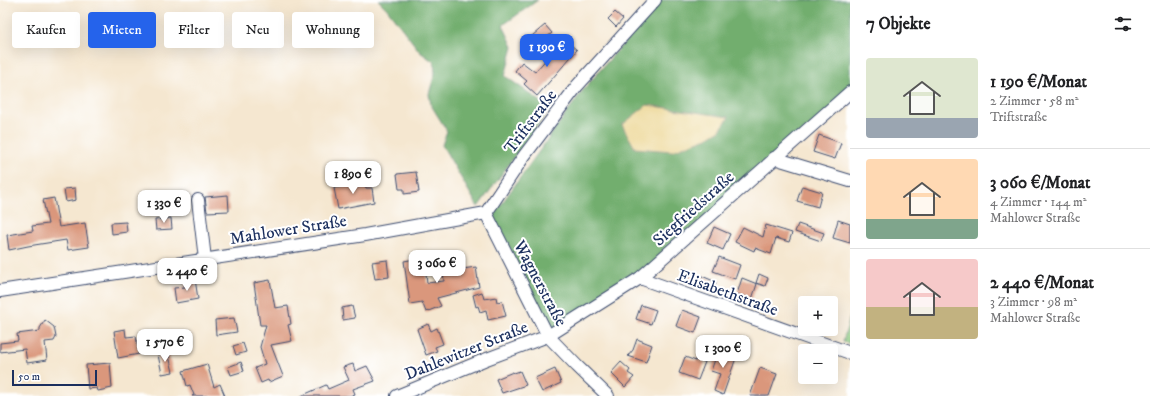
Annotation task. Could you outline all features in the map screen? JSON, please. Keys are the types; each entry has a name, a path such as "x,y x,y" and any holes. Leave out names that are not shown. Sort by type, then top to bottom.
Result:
{"street":[{"name":"Triftstraße","path":"486,213 524,156 577,86 655,0"},
{"name":"Siegfriedstraße","path":"548,336 640,278 850,92"},
{"path":"774,158 850,181"},
{"path":"198,200 205,259"},
{"name":"Mahlower Straße","path":"0,291 365,235 486,213"},
{"name":"Wagnerstraße","path":"486,213 548,336 576,366 608,396"},
{"name":"Elisabethstraße","path":"640,278 850,353"},
{"name":"Dahlewitzer Straße","path":"397,396 484,360 548,336"}],"green space":[{"path":"378,0 538,0 503,25 513,47 505,76 550,108 478,207 442,145 447,131 431,105 429,94 435,73 434,62 420,52 387,9"},
{"path":"661,0 850,0 850,92 640,278 548,336 487,224 583,90"},
{"path":"850,317 850,344 843,341"}],"sand":[{"path":"647,105 729,117 720,130 707,138 672,151 635,148 622,125"}],"building":[{"path":"615,12 623,19 616,27 608,19"},
{"path":"545,25 552,33 534,48 526,41"},
{"path":"564,39 577,50 537,96 524,84 527,81 515,71 522,62 535,72"},
{"path":"819,135 841,143 835,159 813,152"},
{"path":"416,172 419,192 404,194 404,189 399,189 397,174"},
{"path":"364,182 366,188 372,188 374,202 338,209 334,188"},
{"path":"802,186 822,192 818,207 797,201"},
{"path":"75,188 76,200 66,202 64,189"},
{"path":"228,195 229,211 207,212 205,197"},
{"path":"54,198 59,227 85,223 89,247 68,250 66,240 9,250 7,235 33,231 32,226 48,224 43,200"},
{"path":"171,218 172,229 156,230 155,220"},
{"path":"838,220 850,224 850,243 833,238"},
{"path":"126,222 127,232 112,234 111,223"},
{"path":"798,224 824,233 821,241 795,232"},
{"path":"766,225 792,233 789,242 776,238 771,254 755,248 754,251 735,242 743,227 763,237"},
{"path":"714,227 730,234 723,250 707,243"},
{"path":"719,257 740,265 735,279 713,271"},
{"path":"421,258 424,273 426,273 427,283 444,281 443,272 476,267 479,287 437,298 441,306 426,312 422,302 410,304 404,261"},
{"path":"387,260 389,277 375,279 372,262"},
{"path":"690,271 716,282 712,292 685,280"},
{"path":"759,274 768,278 765,286 756,283"},
{"path":"742,278 757,284 752,299 737,294"},
{"path":"195,279 198,299 176,303 174,288 185,287 185,281"},
{"path":"270,280 275,308 288,306 291,324 288,325 292,341 271,345 283,376 269,382 268,380 261,383 255,368 265,364 260,347 266,325 260,325 254,283"},
{"path":"482,292 484,299 496,297 497,302 502,301 506,316 488,320 486,310 480,312 478,306 476,307 473,295"},
{"path":"641,305 656,310 651,324 636,319"},
{"path":"352,306 355,318 343,320 342,308"},
{"path":"682,310 701,317 695,333 676,326"},
{"path":"234,318 237,332 216,335 215,320"},
{"path":"45,320 54,327 56,337 54,341 45,342 47,360 27,363 25,349 0,352 0,343 18,341 17,334 40,331 40,328"},
{"path":"428,324 431,331 437,328 443,344 435,347 437,351 426,355 417,329"},
{"path":"125,329 126,337 136,336 139,354 118,358 114,331"},
{"path":"637,339 652,345 646,362 628,356 633,350"},
{"path":"243,343 246,352 236,355 233,346"},
{"path":"719,348 737,355 723,395 714,391 720,374 711,371"},
{"path":"168,352 173,372 162,374 158,355"},
{"path":"685,357 696,361 696,359 705,362 698,380 679,373"},
{"path":"241,362 244,371 231,375 228,367"},
{"path":"621,362 630,370 628,373 634,377 625,387 611,373"},
{"path":"110,363 112,388 98,391 97,388 88,389 86,365"},
{"path":"207,364 214,387 220,384 225,396 192,396 194,395 190,385 187,386 183,371"},
{"path":"353,364 355,371 367,366 375,381 353,389 355,394 350,396 301,396 326,385 328,389 349,380 343,367"},
{"path":"760,368 777,374 769,396 750,396"},
{"path":"555,369 561,383 542,392 535,378"},
{"path":"520,371 526,385 502,393 496,379 513,372"}]}
